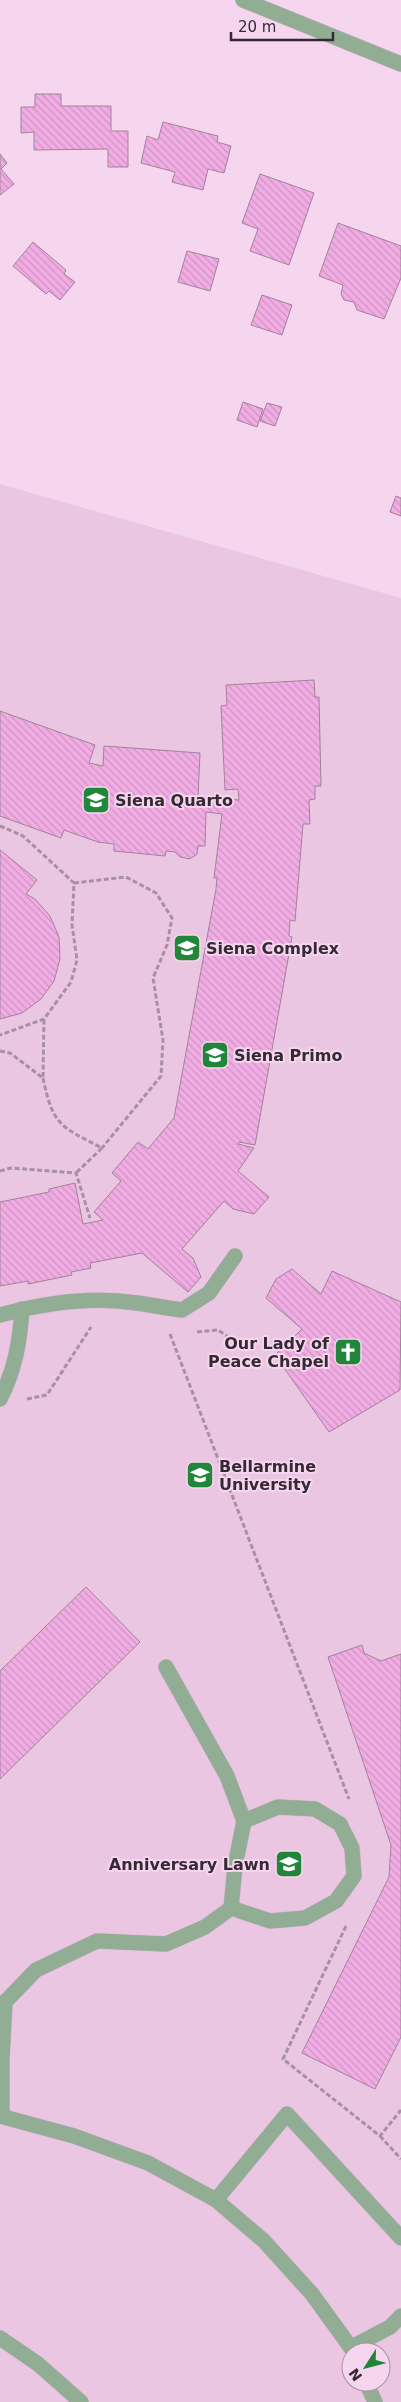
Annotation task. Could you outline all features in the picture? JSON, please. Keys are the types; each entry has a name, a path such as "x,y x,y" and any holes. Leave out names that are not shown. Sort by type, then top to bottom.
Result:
{"street":[{"path":"243,0 401,64"},
{"path":"0,1315 22,1309 85,1300 136,1303 158,1308 182,1310 208,1293 235,1256"},
{"path":"0,1399 9,1382 19,1350 22,1309"},
{"path":"166,1667 227,1776 244,1821 235,1866 231,1908 204,1927 166,1944 97,1942 36,1970 3,2002 1,2116 74,2136 148,2163 216,2200 264,2241 312,2294 347,2342"},
{"path":"231,1908 270,1921 305,1918 336,1901 354,1876 352,1848 340,1824 315,1809 278,1807 244,1821"},
{"path":"216,2200 287,2114 401,2238"},
{"path":"366,2342 390,2327 401,2316"},
{"path":"0,2338 38,2364 81,2402"}],"path":[{"path":"0,826 23,836 74,883 126,877 156,892 172,918 167,945 153,978 163,1040 161,1076 102,1148 76,1173 11,1168 0,1171"},
{"path":"0,1035 44,1019 71,982 77,960 72,925 74,883"},
{"path":"44,1019 43,1078 49,1107 63,1128 102,1148"},
{"path":"0,1051 10,1053 43,1078"},
{"path":"76,1173 90,1218"},
{"path":"9,1382 17,1402 47,1395 96,1319"},
{"path":"189,1332 218,1330 240,1345"},
{"path":"162,1331 170,1334 180,1333"},
{"path":"170,1334 352,1806"},
{"path":"347,1924 283,2058 380,2136 401,2159"},
{"path":"380,2136 401,2110"}],"shaded area":[{"name":"Bellarmine University","path":"0,484 401,598 401,2402 0,2402"}],"building":[{"path":"35,94 61,94 61,106 111,106 111,131 128,131 128,167 108,167 108,149 34,150 34,132 21,133 21,107 35,107"},
{"path":"163,122 218,136 217,142 231,146 224,173 208,169 203,190 172,182 175,172 141,163 147,136 158,140"},
{"path":"0,154 7,163 1,169 14,184 0,195"},
{"path":"260,174 314,193 289,265 250,251 258,229 242,223"},
{"path":"338,223 401,246 401,278 384,319 357,310 354,302 344,300 341,294 343,285 319,276"},
{"path":"33,242 66,270 64,274 75,282 60,300 49,291 46,294 13,266"},
{"path":"187,251 219,259 210,291 178,282"},
{"path":"262,295 292,305 282,335 251,325"},
{"path":"243,402 263,409 257,427 237,420"},
{"path":"267,403 282,407 275,426 260,421"},
{"path":"396,496 401,498 401,516 390,512"},
{"path":"314,680 315,697 319,697 321,786 315,786 315,799 309,800 310,824 303,824 295,921 290,920 289,936 292,937 255,1145 239,1142 238,1144 254,1148 238,1171 269,1197 254,1214 233,1209 224,1201 182,1249 193,1258 201,1277 188,1292 142,1253 90,1263 91,1268 71,1272 72,1275 28,1284 28,1281 0,1286 0,1202 49,1192 49,1189 75,1183 83,1224 103,1220 94,1212 121,1181 112,1173 138,1142 148,1149 174,1118 216,889 217,878 214,878 222,814 206,812 205,846 198,846 197,854 190,859 180,857 175,852 166,851 165,856 114,851 114,844 98,842 64,830 61,838 0,816 0,711 95,745 89,763 103,766 104,746 200,753 198,797 239,800 238,789 225,790 221,706 227,705 226,685"},
{"path":"0,850 37,880 26,894 35,899 50,916 59,937 60,959 54,981 41,999 22,1013 0,1019"},
{"path":"292,1269 321,1294 332,1271 401,1302 400,1390 329,1432 275,1355 302,1329 266,1298 276,1279"},
{"path":"86,1587 140,1642 0,1779 0,1671"},
{"path":"362,1645 364,1653 381,1661 401,1654 401,2037 375,2089 302,2053 389,1877 391,1845 328,1657"}],"place":[{"name":"Siena Quarto","path":"96,800"},
{"name":"Siena Complex","path":"187,948"},
{"name":"Siena Primo","path":"215,1055"},
{"name":"Our Lady of Peace Chapel","path":"348,1352"},
{"name":"Bellarmine University","path":"200,1475"},
{"name":"Anniversary Lawn","path":"289,1864"}]}
